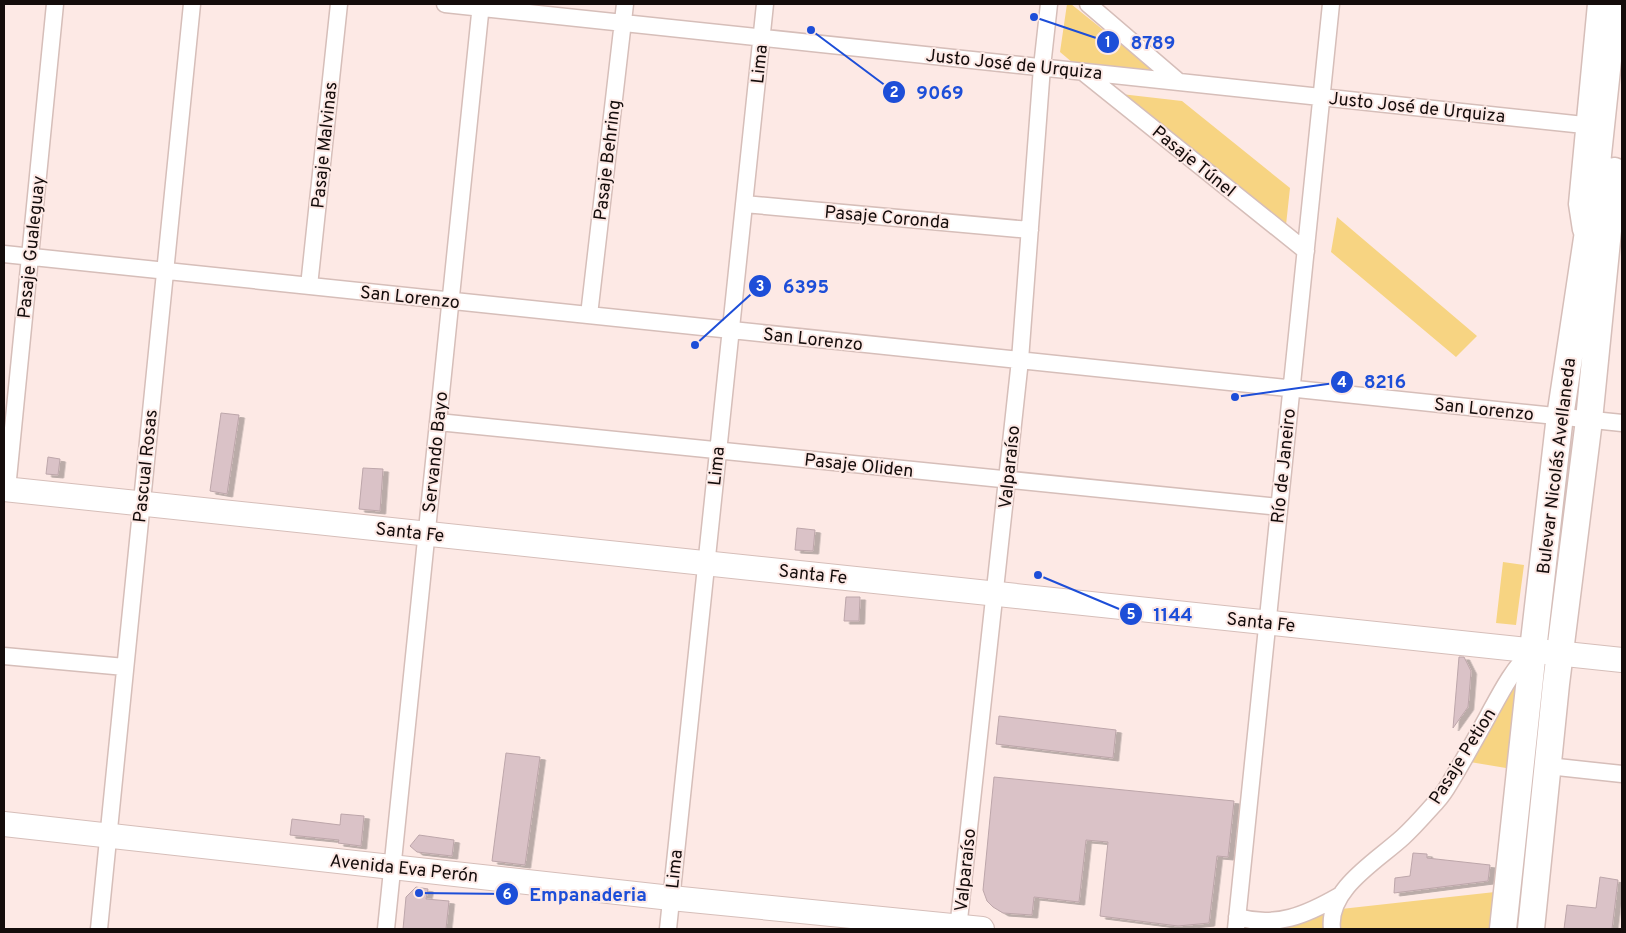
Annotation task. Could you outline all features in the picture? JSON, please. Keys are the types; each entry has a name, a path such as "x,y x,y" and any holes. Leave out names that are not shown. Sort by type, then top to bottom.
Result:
{"main road":[{"path":"1609,201 1614,4"},
{"path":"1584,254 1609,201 1622,94"},
{"name":"Bulevar Nicolás Avellaneda","path":"1530,929 1560,653 1589,420 1602,295 1609,201"},
{"name":"Bulevar Nicolás Avellaneda","path":"1503,929 1560,417 1584,254"},
{"name":"Santa Fe","path":"5,489 1622,660"},
{"name":"Avenida Eva Perón","path":"4,824 671,898 982,929"}],"street":[{"name":"Pasaje Gualeguay","path":"5,489 55,4"},
{"name":"Pascual Rosas","path":"99,929 192,4"},
{"name":"Pasaje Malvinas","path":"309,286 339,4"},
{"name":"Justo José de Urquiza","path":"445,4 481,6 622,23 1584,125"},
{"name":"Pasaje Behring","path":"589,315 625,4"},
{"name":"Lima","path":"668,929 765,4"},
{"name":"Valparaíso","path":"958,928 996,594 1020,360 1042,68 1049,4"},
{"path":"1088,4 1178,82"},
{"name":"Río de Janeiro","path":"1236,923 1331,4"},
{"name":"Bulevar Nicolás Avellaneda","path":"1584,254 1577,204 1596,4"},
{"name":"Servando Bayo","path":"386,929 481,6"},
{"name":"Pasaje Túnel","path":"1083,72 1306,251"},
{"name":"Pasaje Coronda","path":"744,204 1030,230"},
{"name":"San Lorenzo","path":"4,254 1622,423"},
{"name":"Pasaje Oliden","path":"438,422 1279,507"},
{"name":"Pasaje Petion","path":"1332,929 1331,918 1333,908 1339,896 1348,885 1405,836 1440,798 1468,753 1504,686 1521,661 1533,650"},
{"path":"4,656 125,667"},
{"path":"1548,766 1622,774"},
{"name":"Pasaje Petion","path":"1236,923 1279,921 1313,911 1339,896"}],"shaded area":[{"path":"1067,4 1071,4 1158,74 1073,63 1060,52"},
{"path":"1121,94 1182,101 1290,188 1286,225"},
{"path":"1337,217 1477,336 1456,357 1331,252"},
{"path":"1503,562 1524,565 1516,625 1496,623"},
{"path":"1522,668 1512,769 1470,762"},
{"path":"1504,891 1500,929 1239,929 1242,923 1323,911"}],"building":[{"path":"221,413 239,415 227,494 210,491"},
{"path":"48,457 60,459 58,475 46,474"},
{"path":"363,468 383,469 380,511 359,509"},
{"path":"797,528 815,530 813,551 795,550"},
{"path":"846,597 860,597 859,621 844,621"},
{"path":"1459,657 1464,657 1471,671 1469,696 1468,707 1453,728"},
{"path":"999,716 1116,730 1113,758 996,744"},
{"path":"506,753 540,757 525,865 492,861"},
{"path":"994,777 1234,801 1228,857 1217,856 1209,923 1178,926 1100,916 1108,842 1086,840 1079,902 1034,897 1032,915 1003,913 993,907 987,901 983,890"},
{"path":"341,814 364,816 361,846 338,843 339,840 290,835 292,819 340,825"},
{"path":"419,835 454,840 452,856 417,852 410,846"},
{"path":"1413,853 1427,854 1427,858 1490,865 1488,881 1394,893 1395,878 1410,876"},
{"path":"1600,877 1618,880 1612,929 1564,929 1567,905 1596,908"},
{"path":"416,887 428,889 426,899 449,901 446,929 403,929 406,897"}],"place":[{"name":"8789","path":"1034,17"},
{"name":"9069","path":"811,30"},
{"name":"6395","path":"695,345"},
{"name":"8216","path":"1235,397"},
{"name":"1144","path":"1038,575"},
{"name":"Empanaderia","path":"419,893"}]}
